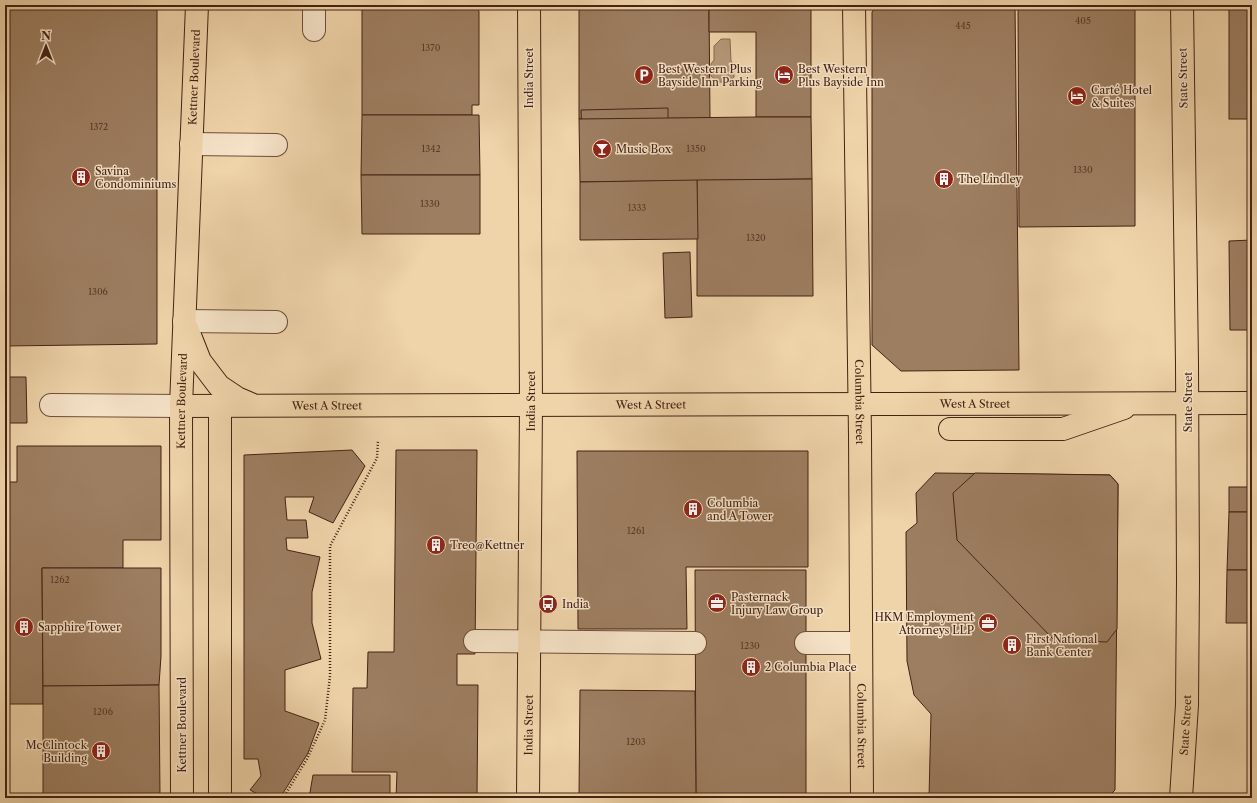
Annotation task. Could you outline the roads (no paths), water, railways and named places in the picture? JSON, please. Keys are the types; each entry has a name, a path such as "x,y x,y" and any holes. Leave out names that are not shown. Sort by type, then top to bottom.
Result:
{"main road":[{"name":"Kettner Boulevard","path":"182,798 181,406 197,5"},
{"name":"India Street","path":"528,798 531,404 529,5"},
{"name":"Columbia Street","path":"854,5 862,798"},
{"name":"State Street","path":"1181,798 1187,705 1188,403 1182,5"},
{"path":"184,321 200,361 219,386 237,398 255,405"},
{"path":"950,430 1063,429 1141,403"},
{"name":"West A Street","path":"181,406 1252,403"},
{"path":"220,405 220,798"}],"lane":[{"path":"314,5 314,30"},
{"path":"191,144 276,145"},
{"path":"184,321 276,322"},
{"name":"West A Street","path":"51,405 181,406"},
{"path":"475,641 695,643"},
{"path":"806,643 860,643"}],"place":[{"name":"Best Western Plus Bayside Inn Parking","path":"644,75"},
{"name":"Best Western Plus Bayside Inn","path":"784,75"},
{"name":"Carté Hotel & Suites","path":"1077,96"},
{"name":"Music Box","path":"602,149"},
{"name":"Savina Condominiums","path":"81,177"},
{"name":"The Lindley","path":"944,179"},
{"name":"Columbia and A Tower","path":"693,509"},
{"name":"Treo@Kettner","path":"436,545"},
{"name":"Pasternack Injury Law Group","path":"717,603"},
{"name":"India","path":"548,604"},
{"name":"HKM Employment Attorneys LLP","path":"988,623"},
{"name":"Sapphire Tower","path":"24,627"},
{"name":"First National Bank Center","path":"1012,645"},
{"name":"2 Columbia Place","path":"751,667"},
{"name":"McClintock Building","path":"101,751"}]}
